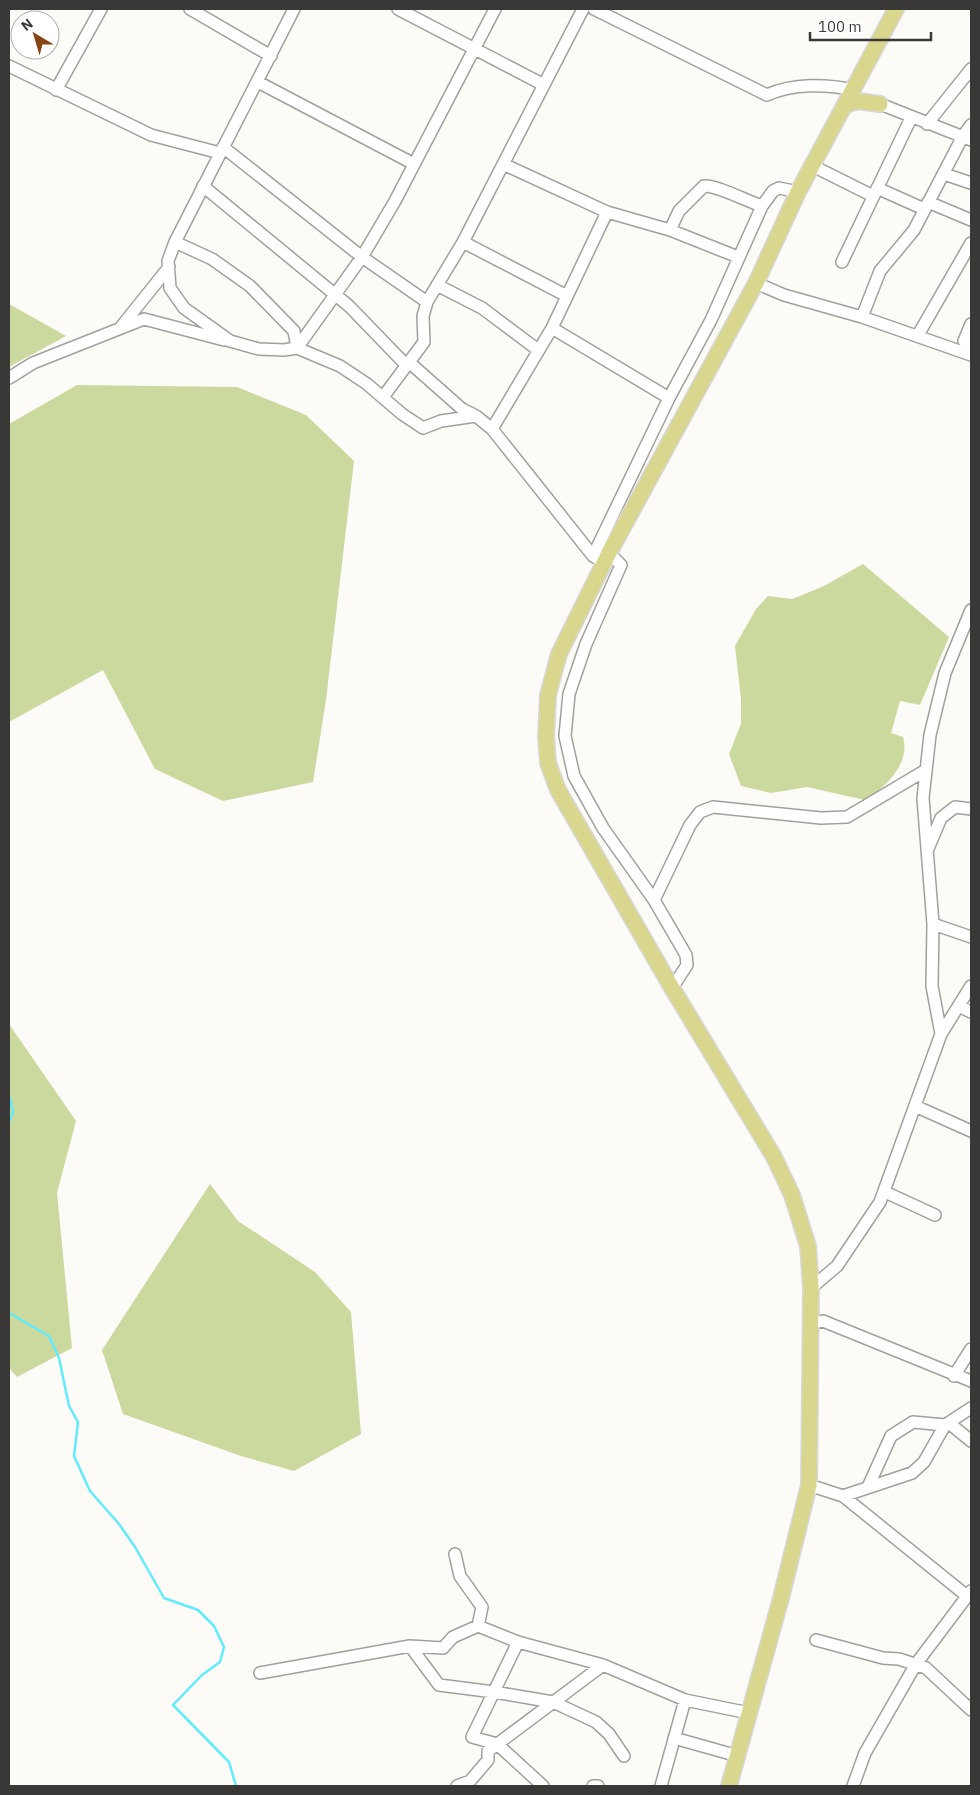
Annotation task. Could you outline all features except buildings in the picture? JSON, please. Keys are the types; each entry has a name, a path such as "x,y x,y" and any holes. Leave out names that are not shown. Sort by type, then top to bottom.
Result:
{"main road":[{"path":"729,1786 808,1485 811,1288 808,1246 802,1224 783,1174 672,988 558,790 548,763 546,715 554,668 602,557 756,283 798,192 896,9"},
{"path":"856,85 867,96 880,104"},
{"path":"846,105 857,101 880,104"}],"street":[{"path":"56,90 101,9"},
{"path":"190,9 271,56"},
{"path":"230,341 184,308 170,288 168,261 175,242 203,186 294,9"},
{"path":"398,9 412,12 474,49 544,85"},
{"path":"297,348 362,257 414,164 495,9"},
{"path":"383,397 424,342 423,316 427,302 463,242 583,9"},
{"path":"594,9 768,95 778,90 797,87 856,85"},
{"path":"9,66 151,135 222,150 362,257 427,302"},
{"path":"927,124 971,70"},
{"path":"258,82 414,164"},
{"path":"880,104 911,118 967,138"},
{"path":"842,262 911,118"},
{"path":"862,317 880,271 914,230 926,205 967,138 971,125"},
{"path":"504,164 607,212 670,230 738,257"},
{"path":"813,166 875,192 926,205 971,220"},
{"path":"944,174 971,183"},
{"path":"203,186 336,295 408,364 462,409 476,416 492,429 602,557 621,565 586,644 569,694 564,736 574,776 603,828 654,900 686,956 687,965 672,988"},
{"path":"670,230 679,211 704,186 716,187 737,198 762,206"},
{"path":"602,557 669,398 711,320 762,206 773,191 779,188 798,192"},
{"path":"492,429 552,328 607,212"},
{"path":"175,242 212,259 250,286 294,330 297,348"},
{"path":"463,242 568,296"},
{"path":"918,335 971,243"},
{"path":"120,329 169,266"},
{"path":"756,283 784,295 862,317 971,355"},
{"path":"437,285 482,308 538,350"},
{"path":"9,373 144,319 259,349 284,350 297,348 340,366 423,428 441,421 476,416"},
{"path":"971,324 964,340 971,349"},
{"path":"552,328 669,398"},
{"path":"9,378 33,363"},
{"path":"941,1034 932,986 933,924 923,798 930,735 945,673 971,610"},
{"path":"654,900 690,825 700,812 713,807 821,818 847,817 926,770"},
{"path":"927,852 941,818 955,807 971,808"},
{"path":"933,924 971,937"},
{"path":"811,1288 837,1266 885,1192 941,1034 971,986"},
{"path":"959,1006 971,1012"},
{"path":"915,1106 971,1130"},
{"path":"885,1192 935,1215"},
{"path":"810,1324 823,1321 954,1376 971,1381"},
{"path":"954,1376 971,1349"},
{"path":"843,1496 912,1473 924,1462 947,1424 971,1408"},
{"path":"868,1487 891,1436 913,1422 947,1424 971,1441"},
{"path":"808,1485 843,1496 969,1594 916,1664 865,1754 853,1786"},
{"path":"455,1554 460,1576 482,1607 478,1626"},
{"path":"260,1673 410,1646 443,1648 453,1637 478,1626 518,1642 604,1665 684,1700 749,1713"},
{"path":"816,1640 883,1658 899,1659 926,1668 971,1710"},
{"path":"518,1642 472,1737 497,1744 543,1786"},
{"path":"410,1646 439,1685 553,1702 596,1722 609,1734 624,1756"},
{"path":"457,1786 470,1781 488,1760 488,1751 604,1665"},
{"path":"661,1786 684,1700"},
{"path":"674,1738 738,1756"},
{"path":"593,1786 598,1786"}],"green space":[{"path":"9,304 66,336 9,367"},
{"path":"77,385 237,387 306,415 354,461 326,700 313,782 223,801 155,769 103,670 9,722 9,424"},
{"path":"863,564 949,637 920,705 900,701 891,733 903,737 905,747 900,765 881,788 865,800 807,787 771,793 741,786 729,754 741,724 741,699 735,646 756,609 768,596 792,599 822,587"},
{"path":"9,1024 76,1121 57,1193 72,1348 17,1377 9,1368"},
{"path":"210,1184 238,1221 315,1272 351,1312 361,1434 294,1471 241,1456 123,1414 102,1350"}],"waterway":[{"path":"9,1095 13,1112 9,1122"},
{"path":"9,1313 49,1336 59,1358 69,1406 78,1422 74,1456 90,1491 119,1524 135,1547 164,1598 198,1610 214,1626 224,1647 220,1662 202,1675 173,1705 229,1762 236,1786"}]}
